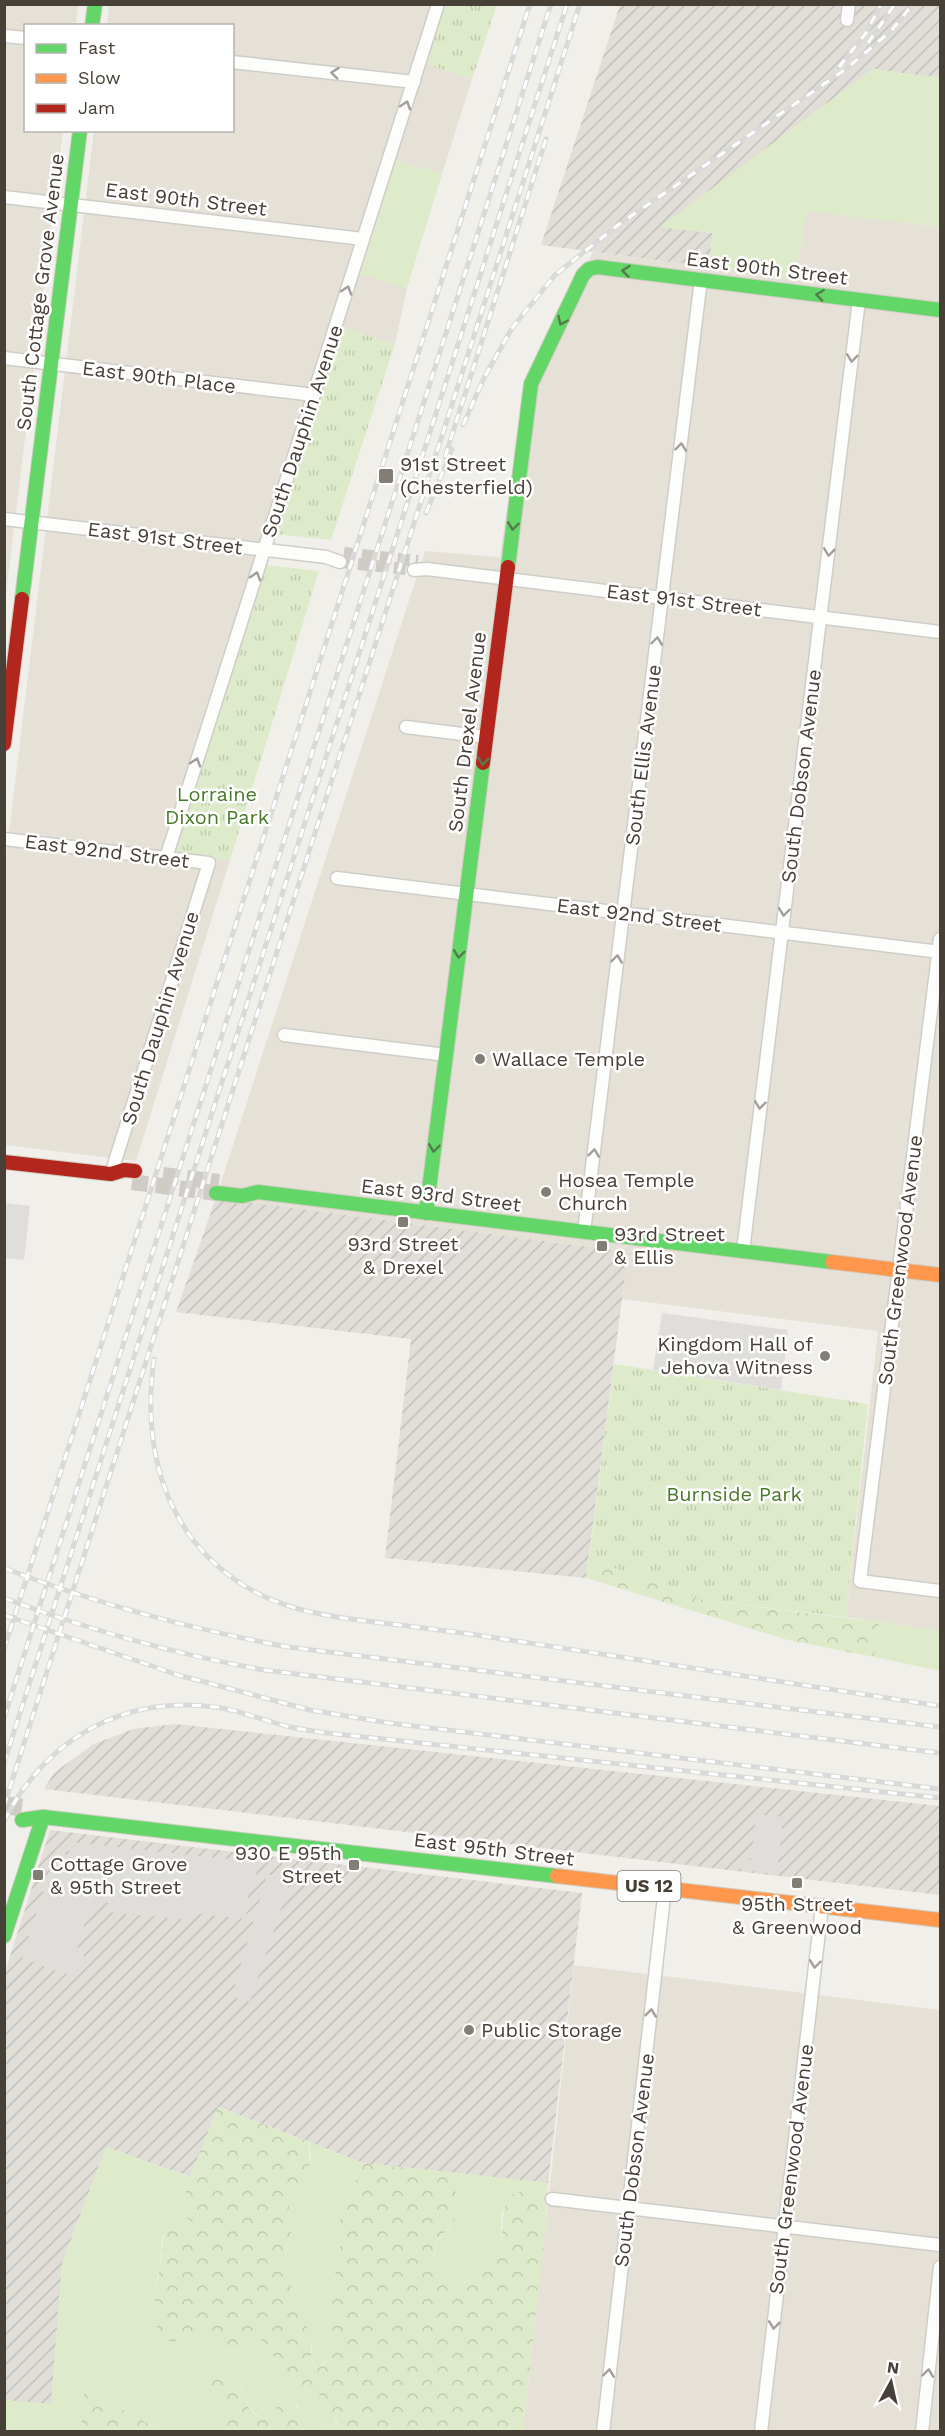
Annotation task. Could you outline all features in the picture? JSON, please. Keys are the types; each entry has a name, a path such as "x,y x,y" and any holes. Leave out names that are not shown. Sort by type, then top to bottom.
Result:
{"street":[{"path":"92,24 95,4"},
{"name":"South Dauphin Avenue","path":"166,858 438,4"},
{"path":"847,20 849,4"},
{"path":"4,36 24,38"},
{"path":"234,62 414,82"},
{"name":"South Cottage Grove Avenue","path":"4,744 9,680 80,132"},
{"name":"East 90th Street","path":"4,196 363,239"},
{"name":"East 90th Street","path":"589,269 597,267 701,279 940,310"},
{"name":"South Drexel Avenue","path":"426,1213 531,384 583,276 589,269"},
{"name":"South Ellis Avenue","path":"584,1232 701,279"},
{"name":"South Dobson Avenue","path":"742,1251 859,300"},
{"name":"East 90th Place","path":"4,358 314,395"},
{"name":"East 91st Street","path":"4,519 342,557"},
{"name":"East 91st Street","path":"420,567 940,632"},
{"path":"406,727 486,737"},
{"name":"East 92nd Street","path":"4,839 209,863"},
{"name":"South Dauphin Avenue","path":"111,1174 209,863"},
{"name":"East 92nd Street","path":"337,878 940,952"},
{"name":"South Greenwood Avenue","path":"940,939 860,1581 940,1591"},
{"path":"284,1035 446,1055"},
{"path":"4,1162 111,1174 124,1170 133,1177"},
{"name":"East 93rd Street","path":"218,1187 245,1185 258,1192 940,1275"},
{"name":"East 95th Street","path":"23,1814 940,1920"},
{"path":"4,1936 43,1817"},
{"name":"South Dobson Avenue","path":"603,2432 665,1888"},
{"name":"South Greenwood Avenue","path":"761,2432 822,1906"},
{"path":"552,2199 940,2245"},
{"path":"922,2432 940,2267"}],"shaded area":[{"path":"5,5 78,5 76,24 24,24 24,132 63,132 5,601"},
{"path":"109,5 445,5 427,64 472,79 442,174 395,160 361,273 407,288 395,344 343,329 173,853 230,860 136,1161 5,1145 5,866 94,132 234,132 234,24 107,24"},
{"path":"620,5 940,5 940,78 873,69 661,227 713,233 709,267 541,245"},
{"path":"807,210 940,227 940,1631 846,1617 878,1331 622,1299 628,1252 216,1198 425,551 500,557 524,388 593,252 795,278"},
{"path":"216,1198 628,1252 586,1578 385,1558 411,1339 176,1312"},
{"path":"5,1203 30,1206 24,1260 5,1258"},
{"path":"662,1313 788,1330 781,1390 653,1370"},
{"path":"175,1724 940,1806 940,1895 44,1789 54,1773 92,1745 133,1729"},
{"path":"756,1814 783,1817 777,1874 741,1870 742,1860 751,1860"},
{"path":"50,1830 582,1893 548,2183 363,2163 219,2107 191,2177 106,2147 62,2264 51,2405 5,2400 5,1972"},
{"path":"70,1842 257,1862 255,1887 249,1887 246,1919 192,1913 189,1920 109,1912 109,1903 95,1901 90,1906 76,1953 84,1955 82,1971 74,1971 73,1977 22,1958 56,1851 66,1855 69,1853"},
{"path":"267,1874 290,1881 250,2002 232,1996"},
{"path":"574,1965 940,2010 940,2431 523,2432"}],"green space":[{"path":"445,5 497,5 472,79 426,64"},
{"path":"873,69 940,78 940,227 807,211 795,278 709,267 713,233 660,227"},
{"path":"395,160 442,174 407,288 361,274"},
{"path":"343,328 395,344 331,540 276,534"},
{"name":"Lorraine Dixon Park","path":"265,565 319,571 230,860 173,853"},
{"name":"Burnside Park","path":"614,1364 868,1404 846,1617 703,1600 589,1559"},
{"path":"589,1559 703,1600 879,1622 874,1657 788,1640 586,1578"},
{"path":"879,1622 940,1631 940,1671 874,1657"},
{"path":"218,2107 309,2142 309,2168 289,2207 291,2234 285,2258 296,2308 311,2333 313,2364 320,2367 328,2358 331,2342 333,2317 330,2302 335,2285 336,2259 341,2244 340,2214 343,2203 349,2200 363,2163 469,2174 456,2193 456,2217 439,2238 434,2251 438,2264 444,2270 457,2279 472,2284 478,2284 492,2254 501,2245 503,2216 509,2199 514,2194 523,2191 535,2193 540,2202 540,2226 545,2233 523,2431 226,2431 227,2416 210,2387 207,2374 209,2367 214,2367 224,2376 230,2375 237,2378 248,2406 257,2416 273,2417 279,2402 287,2402 318,2425 336,2426 337,2421 328,2403 318,2394 307,2390 299,2380 282,2368 261,2340 233,2351 216,2346 197,2335 180,2341 168,2341 156,2326 156,2288 164,2237 168,2227 177,2226 187,2238 193,2237 194,2224 185,2217 186,2186"},
{"path":"309,2142 363,2163 349,2200 343,2203 340,2214 341,2244 336,2259 335,2285 330,2302 333,2317 331,2342 328,2358 320,2367 313,2364 312,2346 296,2308 285,2258 291,2234 289,2207 311,2157"},
{"path":"106,2147 191,2177 186,2188 186,2198 189,2221 194,2224 193,2238 187,2239 177,2226 162,2237 160,2267 155,2288 190,2337 197,2335 216,2346 233,2351 261,2340 282,2368 299,2380 307,2390 318,2393 328,2403 335,2413 336,2426 318,2426 308,2420 297,2405 279,2403 273,2417 260,2416 247,2403 241,2384 224,2376 214,2367 209,2367 207,2374 210,2387 227,2416 226,2431 157,2431 149,2424 90,2392 79,2402 83,2431 5,2432 5,2400 51,2404 62,2264"},
{"path":"469,2174 548,2183 545,2233 539,2223 540,2202 501,2213 501,2245 492,2254 478,2284 455,2278 441,2268 434,2254 437,2243 455,2217 457,2190"},
{"path":"90,2392 149,2424 157,2431 83,2431 79,2402 84,2394"}],"tunnel":[{"path":"344,553 418,561"},
{"path":"340,562 414,570"},
{"path":"163,1175 219,1182"},
{"path":"132,1182 216,1193"},
{"path":"4,1805 25,1808"}],"railway":[{"path":"4,1649 530,4"},
{"path":"4,1718 551,4"},
{"path":"4,1763 567,4"},
{"path":"4,1806 580,4"},
{"path":"839,67 866,33 881,4"},
{"path":"868,43 895,4"},
{"path":"463,425 484,378 512,328 555,275 618,225 846,69 891,31 913,4"},
{"path":"445,457 546,139"},
{"path":"426,513 452,449"},
{"path":"154,1359 151,1392 152,1424 156,1456 164,1486 177,1514 194,1541 216,1564 259,1594 310,1612 345,1618 483,1636 940,1706"},
{"path":"4,1568 74,1593 144,1614 288,1647 940,1727"},
{"path":"4,1598 132,1640 264,1670 940,1753"},
{"path":"4,1615 178,1675 310,1710 389,1723 940,1789"},
{"path":"4,1821 21,1792 42,1767 65,1746 90,1729 118,1716 149,1708 181,1705 224,1708 304,1730 940,1798"}],"traffic: fast":[{"path":"92,24 95,4"},
{"path":"22,599 80,132"},
{"path":"508,567 531,384 583,275 589,269 597,267 940,310"},
{"path":"426,1213 483,763"},
{"path":"216,1193 242,1196 258,1192 832,1262"},
{"path":"4,1936 43,1817"},
{"path":"22,1820 43,1817 557,1876"}],"traffic: slow":[{"path":"832,1262 940,1275"},
{"path":"557,1876 940,1920"}],"traffic: jam":[{"path":"483,763 508,567"},
{"path":"4,744 22,599"},
{"path":"4,1162 111,1174 124,1170 135,1171"}],"place":[{"name":"91st Street (Chesterfield)","path":"386,476"},
{"name":"Wallace Temple","path":"480,1059"},
{"name":"Hosea Temple Church","path":"546,1192"},
{"name":"93rd Street & Drexel","path":"403,1222"},
{"name":"93rd Street & Ellis","path":"602,1246"},
{"name":"Kingdom Hall of Jehova Witness","path":"825,1356"},
{"name":"930 E 95th Street","path":"354,1865"},
{"name":"Cottage Grove & 95th Street","path":"38,1875"},
{"name":"95th Street & Greenwood","path":"797,1883"},
{"name":"Public Storage","path":"469,2030"}]}
